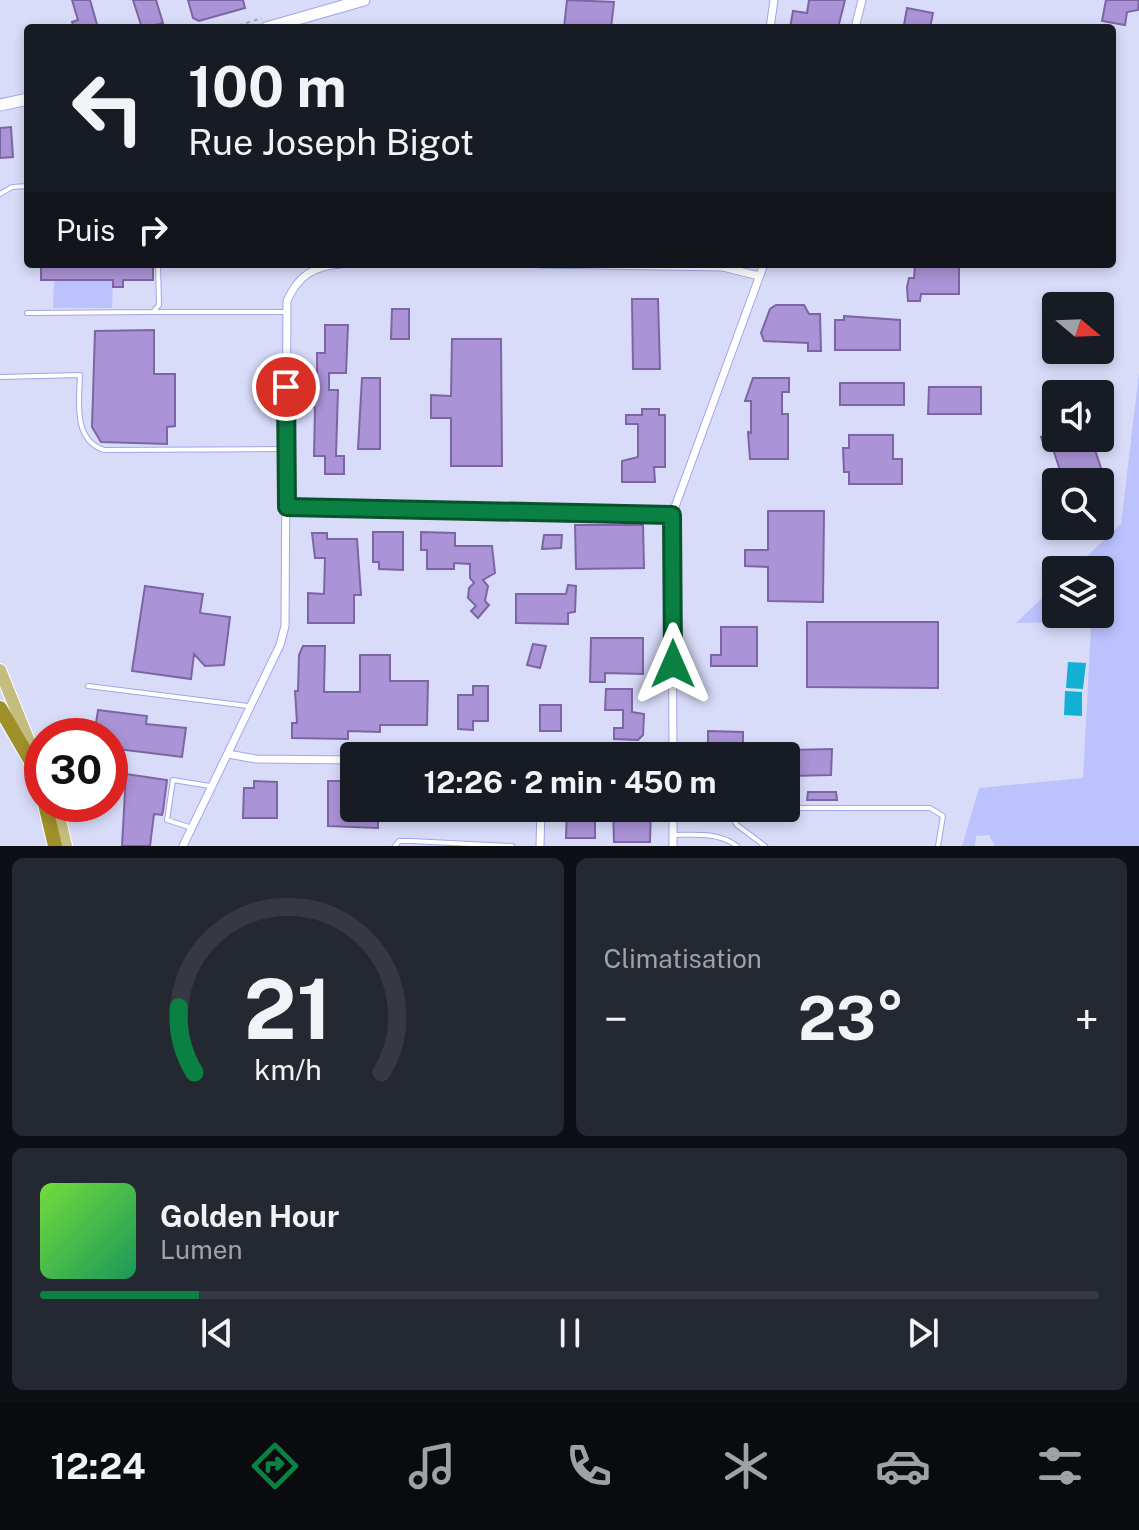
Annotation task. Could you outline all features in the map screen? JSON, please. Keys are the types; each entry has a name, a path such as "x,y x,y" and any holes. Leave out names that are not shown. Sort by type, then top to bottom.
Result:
{"highway":[{"path":"0,708 24,749"},
{"path":"54,822 60,846"}],"main road":[{"path":"0,657 25,718"},
{"path":"0,670 24,730"}],"street":[{"path":"280,24 364,0"},
{"path":"771,24 774,0"},
{"path":"856,24 862,0"},
{"path":"0,105 24,100"},
{"path":"183,846 251,707 285,626 286,312 295,282 318,268"},
{"path":"727,268 759,276"},
{"path":"673,742 672,515 762,268"},
{"path":"287,507 672,515"},
{"path":"228,754 256,759 340,760"},
{"path":"540,846 541,822"},
{"path":"673,822 673,846"}],"lane":[{"path":"0,194 12,187 24,186"},
{"path":"153,312 159,305 158,268"},
{"path":"27,313 286,312"},
{"path":"0,377 80,375 82,430 88,441 104,450 286,449"},
{"path":"88,686 251,707"},
{"path":"192,828 167,820 173,780 212,787"},
{"path":"800,808 930,808 943,816 938,846"},
{"path":"735,822 765,846"},
{"path":"673,835 711,835 728,839 737,846"},
{"path":"395,846 399,841 512,846"}],"shaded area":[{"path":"54,280 113,280 112,308 53,308"},
{"path":"1139,373 1139,846 995,846 989,835 976,836 975,846 962,846 979,788 1083,778 1091,628 1114,628 1114,556 1087,556 1104,540 1114,540 1114,531 1121,524"},
{"path":"1042,598 1042,623 1016,623"},
{"path":"1068,662 1086,663 1083,689 1066,688"},
{"path":"1065,691 1082,692 1082,716 1064,715"}],"building":[{"path":"72,0 90,0 97,24 73,24 78,20"},
{"path":"133,0 156,0 163,23 141,24"},
{"path":"188,0 243,0 245,8 199,21 193,18"},
{"path":"567,0 614,2 611,24 564,24"},
{"path":"809,0 845,0 839,24 791,24 793,11 807,13"},
{"path":"1106,0 1139,0 1138,10 1127,12 1125,25 1102,21"},
{"path":"907,8 933,13 931,24 904,24"},
{"path":"11,127 13,157 0,158 0,128"},
{"path":"41,268 153,268 153,280 123,280 123,287 113,287 113,280 41,280"},
{"path":"915,268 959,268 959,294 921,294 920,301 908,301 909,278 914,278"},
{"path":"632,299 658,299 660,369 633,369"},
{"path":"776,305 804,305 809,314 820,314 821,351 808,351 808,343 764,341 761,333 770,309"},
{"path":"392,309 409,309 409,339 391,339"},
{"path":"844,316 900,320 900,350 835,350 835,320 844,320"},
{"path":"325,325 348,325 346,373 329,373 329,390 338,390 336,456 344,456 344,474 325,474 325,456 314,456 315,408 310,403 310,393 317,377 317,353 325,353"},
{"path":"154,330 154,374 175,374 175,426 167,427 167,444 101,442 92,427 95,331"},
{"path":"452,339 501,339 502,466 451,466 451,418 431,418 431,395 451,396"},
{"path":"362,378 380,378 380,449 358,449"},
{"path":"753,378 789,378 789,392 782,392 782,414 788,414 788,459 750,459 748,432 751,433 751,401 745,401"},
{"path":"840,383 904,383 904,405 840,405"},
{"path":"929,387 981,387 981,414 928,414"},
{"path":"642,409 659,409 659,415 665,415 665,467 654,467 655,482 622,482 622,461 638,457 638,424 626,424 626,415 642,415"},
{"path":"849,435 893,435 893,459 902,459 902,484 849,484 849,472 844,472 843,448 849,448"},
{"path":"1054,452 1096,452 1101,468 1059,468"},
{"path":"768,511 824,511 823,602 768,601 768,567 745,566 745,550 768,550"},
{"path":"575,525 643,525 644,568 576,569"},
{"path":"373,532 403,532 403,570 379,569 379,562 373,562"},
{"path":"421,532 455,533 455,546 492,546 495,573 483,580 488,586 485,601 489,605 478,618 471,611 476,606 468,598 469,588 474,583 470,578 470,564 454,563 454,569 427,569 427,550 421,550"},
{"path":"312,533 327,533 327,539 357,539 361,595 354,595 354,623 308,623 308,593 324,594 325,558 315,558"},
{"path":"544,535 562,535 561,548 542,549"},
{"path":"568,585 576,586 575,612 568,613 568,624 516,623 516,594 566,594"},
{"path":"145,586 203,594 200,613 230,617 224,665 205,666 194,654 191,679 132,671"},
{"path":"807,622 938,622 938,688 807,687"},
{"path":"721,627 757,627 757,666 711,666 711,655 721,655"},
{"path":"591,638 643,638 643,674 605,673 605,682 590,682"},
{"path":"533,644 546,646 540,668 527,665"},
{"path":"303,646 325,646 324,692 360,692 360,655 390,655 390,681 428,681 427,725 380,725 380,732 348,731 348,739 292,738 292,723 297,723 295,691 298,691 299,655"},
{"path":"473,686 488,686 488,721 473,721 473,730 458,729 458,695 473,695"},
{"path":"606,689 632,689 632,712 644,714 643,735 638,740 614,739 614,728 623,728 623,710 605,710"},
{"path":"540,705 561,705 561,731 540,731"},
{"path":"98,710 147,716 146,724 186,728 182,757 128,750 128,718 97,718"},
{"path":"708,731 743,732 743,742 708,742"},
{"path":"832,749 831,775 800,776 800,750"},
{"path":"128,774 167,780 162,815 154,814 150,846 122,846 123,822 128,822"},
{"path":"254,781 277,782 277,818 243,818 244,788 254,788"},
{"path":"328,781 340,781 340,822 378,822 378,828 328,826"},
{"path":"808,792 836,792 837,800 807,800"},
{"path":"567,822 595,822 595,838 566,838"},
{"path":"613,822 651,822 650,842 614,842"}],"route":[{"path":"286,387 287,507 672,515 673,664"}]}
